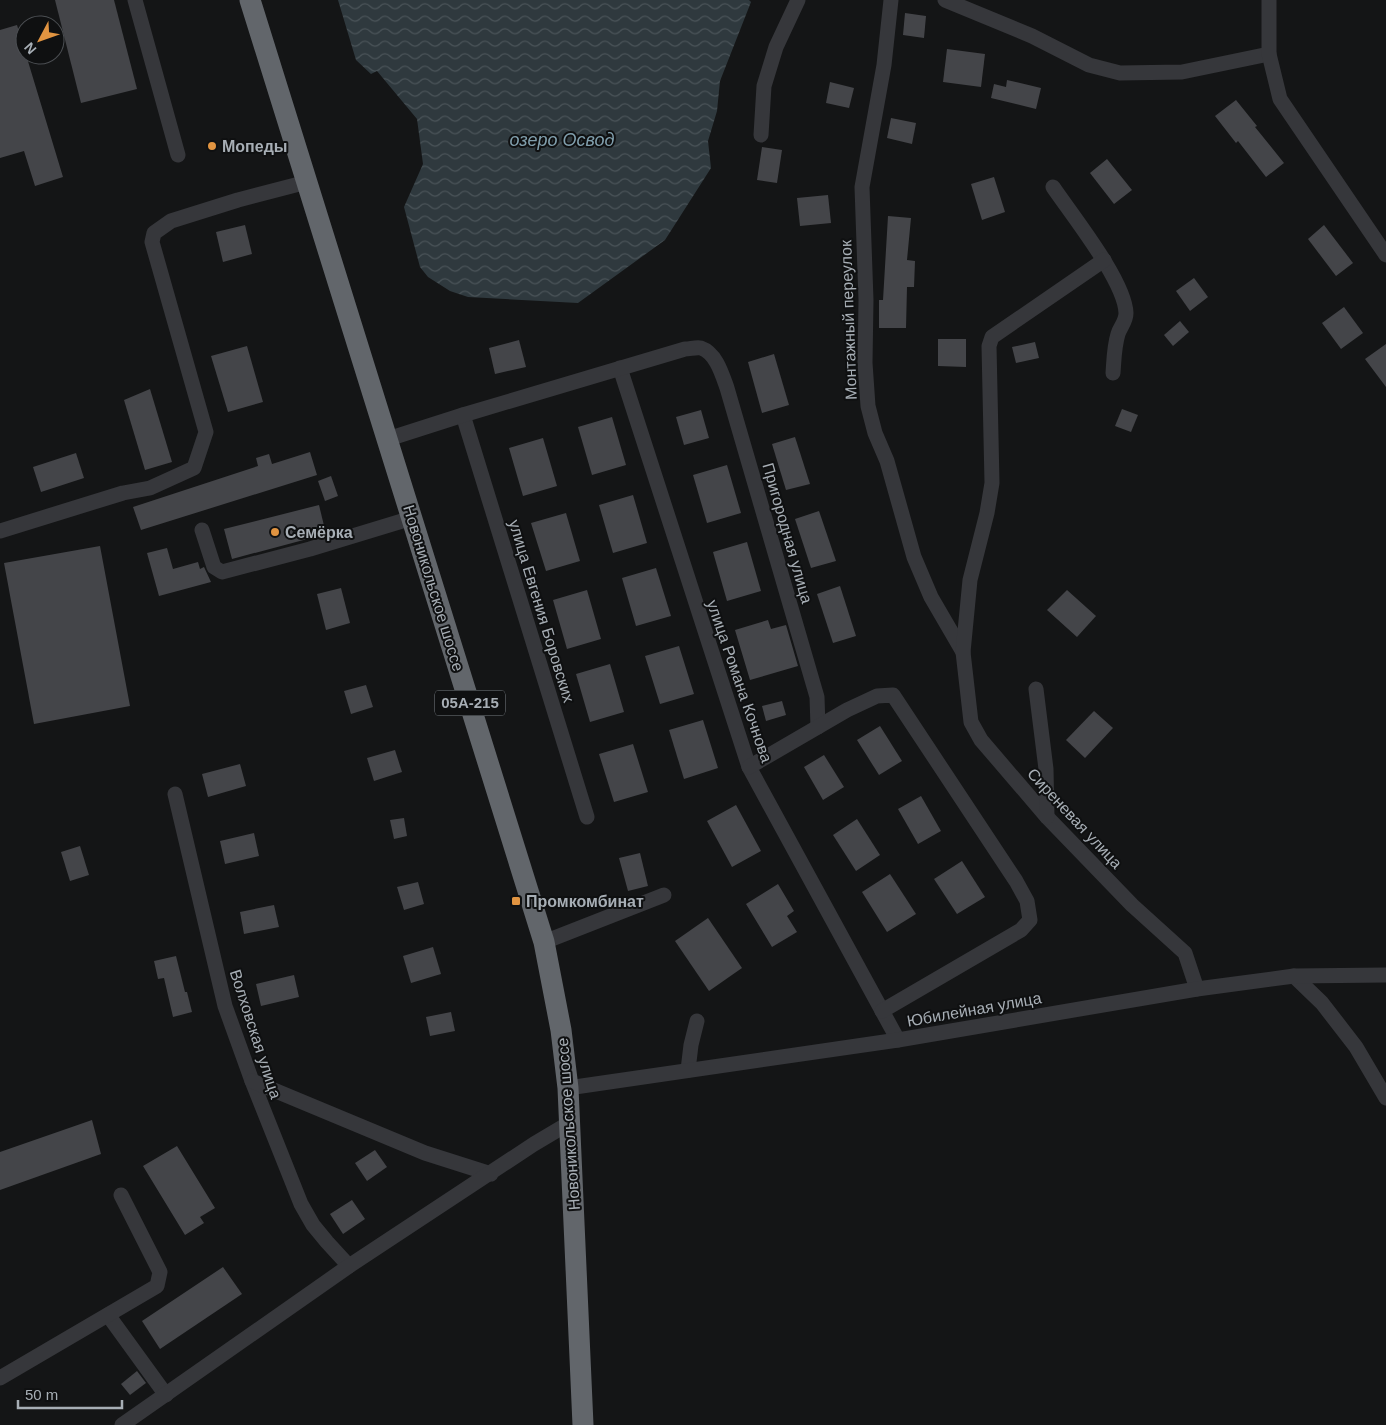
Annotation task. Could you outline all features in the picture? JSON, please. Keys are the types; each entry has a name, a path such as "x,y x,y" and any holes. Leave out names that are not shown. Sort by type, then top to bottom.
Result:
{"highway":[{"name":"Новоникольское шоссе","path":"250,0 544,942 561,1030 571,1122 583,1425"}],"street":[{"path":"135,0 178,155"},
{"path":"761,135 764,86 776,47 798,0"},
{"name":"Монтажный переулок","path":"891,0 884,65 862,187 866,300 865,363 868,406 875,433 887,461 914,557 931,597 963,652"},
{"path":"945,0 1032,36 1089,65 1120,73 1182,72 1269,54"},
{"path":"1269,0 1269,54 1280,99 1386,255"},
{"path":"0,531 122,493 150,488 194,468 206,432 152,242 154,233 171,221 179,218 307,182"},
{"path":"1052,187 1104,260 1123,298 1126,311 1125,320 1118,333 1113,373"},
{"path":"963,652 970,580 992,483 989,346 992,337 1104,260"},
{"name":"Пригородная улица","path":"620,368 699,348 710,352 720,369 817,697 818,727"},
{"path":"388,439 620,368"},
{"name":"улица Романа Кочнова","path":"620,368 749,767 898,1040"},
{"name":"улица Евгения Боровских","path":"463,415 587,817"},
{"path":"202,530 214,567 222,572 412,518"},
{"name":"Сиреневая улица","path":"963,652 971,722 981,740 1048,817 1132,905 1185,953 1197,989"},
{"path":"1036,689 1046,769 1048,817"},
{"path":"749,767 818,727 877,696 893,695 1016,881 1027,901 1030,920 1021,930 882,1011"},
{"name":"Волховская улица","path":"175,794 225,1006 252,1081 301,1204 326,1242 349,1266"},
{"path":"544,942 664,895"},
{"name":"Юбилейная улица","path":"568,1088 898,1040 1197,989 1294,976 1386,975"},
{"path":"1294,976 1322,1003 1356,1048 1386,1098"},
{"path":"688,1070 691,1045 697,1021"},
{"path":"252,1081 425,1153 491,1174"},
{"path":"122,1425 349,1266 534,1144 571,1122"},
{"path":"0,1378 157,1286 160,1272 121,1195"},
{"path":"108,1315 166,1395"}],"water":[{"name":"озеро Освод","path":"338,0 749,0 751,2 720,81 717,111 708,141 711,168 665,240 578,303 468,297 450,291 428,277 420,267 404,207 423,164 417,119 377,71 371,74 356,60"}],"building":[{"path":"55,0 114,0 137,89 81,103 65,40 65,15 59,15"},
{"path":"905,13 926,16 924,38 903,35"},
{"path":"15,26 15,65 29,65 63,177 35,186 24,151 0,158 0,30"},
{"path":"947,49 985,54 981,87 943,82"},
{"path":"1007,80 1041,88 1036,109 991,98 994,84 1006,87"},
{"path":"830,82 854,88 849,108 826,103"},
{"path":"1236,100 1284,163 1266,177 1238,141 1236,143 1215,116"},
{"path":"891,118 916,123 912,144 887,138"},
{"path":"762,147 782,150 777,183 757,180"},
{"path":"1107,159 1132,190 1114,204 1090,173"},
{"path":"994,177 1005,212 982,220 971,184"},
{"path":"828,195 831,223 800,226 797,198"},
{"path":"888,216 911,218 907,260 915,261 914,287 907,287 906,328 879,328 879,300 883,300"},
{"path":"245,225 252,254 223,262 216,232"},
{"path":"1324,225 1353,263 1336,276 1308,239"},
{"path":"1194,278 1208,297 1190,311 1176,291"},
{"path":"1344,307 1363,333 1341,349 1322,323"},
{"path":"1180,321 1189,332 1173,346 1164,335"},
{"path":"938,339 966,339 966,367 938,366"},
{"path":"519,340 526,367 495,374 489,348"},
{"path":"1035,342 1039,358 1016,363 1012,347"},
{"path":"1386,344 1386,387 1365,359"},
{"path":"247,346 263,402 228,412 211,356"},
{"path":"774,354 789,405 762,413 748,362"},
{"path":"150,389 172,462 145,470 124,400"},
{"path":"1122,409 1138,415 1131,432 1115,426"},
{"path":"701,410 709,438 684,445 676,417"},
{"path":"612,417 626,465 592,475 578,427"},
{"path":"795,437 810,484 786,490 772,444"},
{"path":"543,438 557,486 523,496 509,448"},
{"path":"310,452 317,475 141,530 133,507 258,466 256,458 269,454 272,464"},
{"path":"76,453 84,478 41,492 33,467"},
{"path":"727,465 741,513 707,523 693,475"},
{"path":"331,476 338,496 325,501 318,481"},
{"path":"633,495 647,543 613,553 599,505"},
{"name":"Семёрка","path":"319,505 326,534 232,559 224,529"},
{"path":"819,511 836,561 811,568 795,519"},
{"path":"566,513 580,561 546,571 531,523"},
{"path":"747,542 761,591 727,601 713,552"},
{"path":"100,546 130,706 34,724 4,563"},
{"path":"167,548 173,569 198,562 200,569 204,567 211,582 159,596 147,553"},
{"path":"656,568 671,616 636,626 622,578"},
{"path":"840,586 856,636 833,643 817,594"},
{"path":"341,588 350,623 326,630 317,594"},
{"path":"587,590 601,639 567,649 553,600"},
{"path":"1067,590 1096,616 1077,637 1047,610"},
{"path":"768,620 771,629 786,625 798,666 750,680 735,630"},
{"path":"679,646 694,694 660,704 645,656"},
{"path":"610,664 624,712 590,722 576,674"},
{"path":"366,685 373,707 351,714 344,691"},
{"path":"782,701 786,715 766,721 762,706"},
{"path":"1094,711 1113,728 1085,758 1066,740"},
{"path":"703,720 718,768 684,779 669,730"},
{"path":"880,726 902,761 879,775 857,740"},
{"path":"633,744 648,792 614,802 599,754"},
{"path":"395,750 402,772 374,781 367,758"},
{"path":"824,755 844,787 823,800 804,767"},
{"path":"240,764 246,786 208,797 202,774"},
{"path":"921,796 941,831 918,844 898,809"},
{"path":"736,805 761,851 732,867 707,821"},
{"path":"404,818 407,836 394,839 390,820"},
{"path":"857,819 880,855 856,871 833,835"},
{"path":"254,833 259,856 225,864 220,841"},
{"path":"80,846 89,875 70,881 61,852"},
{"path":"640,853 648,886 628,891 619,858"},
{"path":"962,861 985,897 957,914 934,879"},
{"path":"890,874 916,914 887,932 862,892"},
{"path":"418,882 424,904 404,910 397,887"},
{"path":"778,884 794,911 787,916 797,932 772,947 746,904"},
{"path":"274,905 279,927 244,934 240,912"},
{"path":"708,918 742,968 709,991 675,941"},
{"path":"433,947 441,974 411,983 403,956"},
{"path":"176,956 192,1012 173,1017 164,978 158,979 154,961"},
{"path":"294,975 299,997 261,1006 256,984"},
{"path":"451,1012 455,1031 430,1036 426,1017"},
{"path":"92,1120 101,1154 0,1190 0,1152"},
{"path":"177,1146 215,1208 200,1217 204,1223 185,1235 143,1166"},
{"path":"375,1150 387,1167 367,1181 355,1163"},
{"path":"352,1200 365,1219 343,1234 330,1214"},
{"path":"223,1267 242,1294 160,1349 142,1321"},
{"path":"137,1371 146,1383 130,1395 121,1384"}],"place":[{"name":"Мопеды","path":"212,146"},
{"name":"Семёрка","path":"275,532"},
{"name":"Промкомбинат","path":"516,901"}]}
